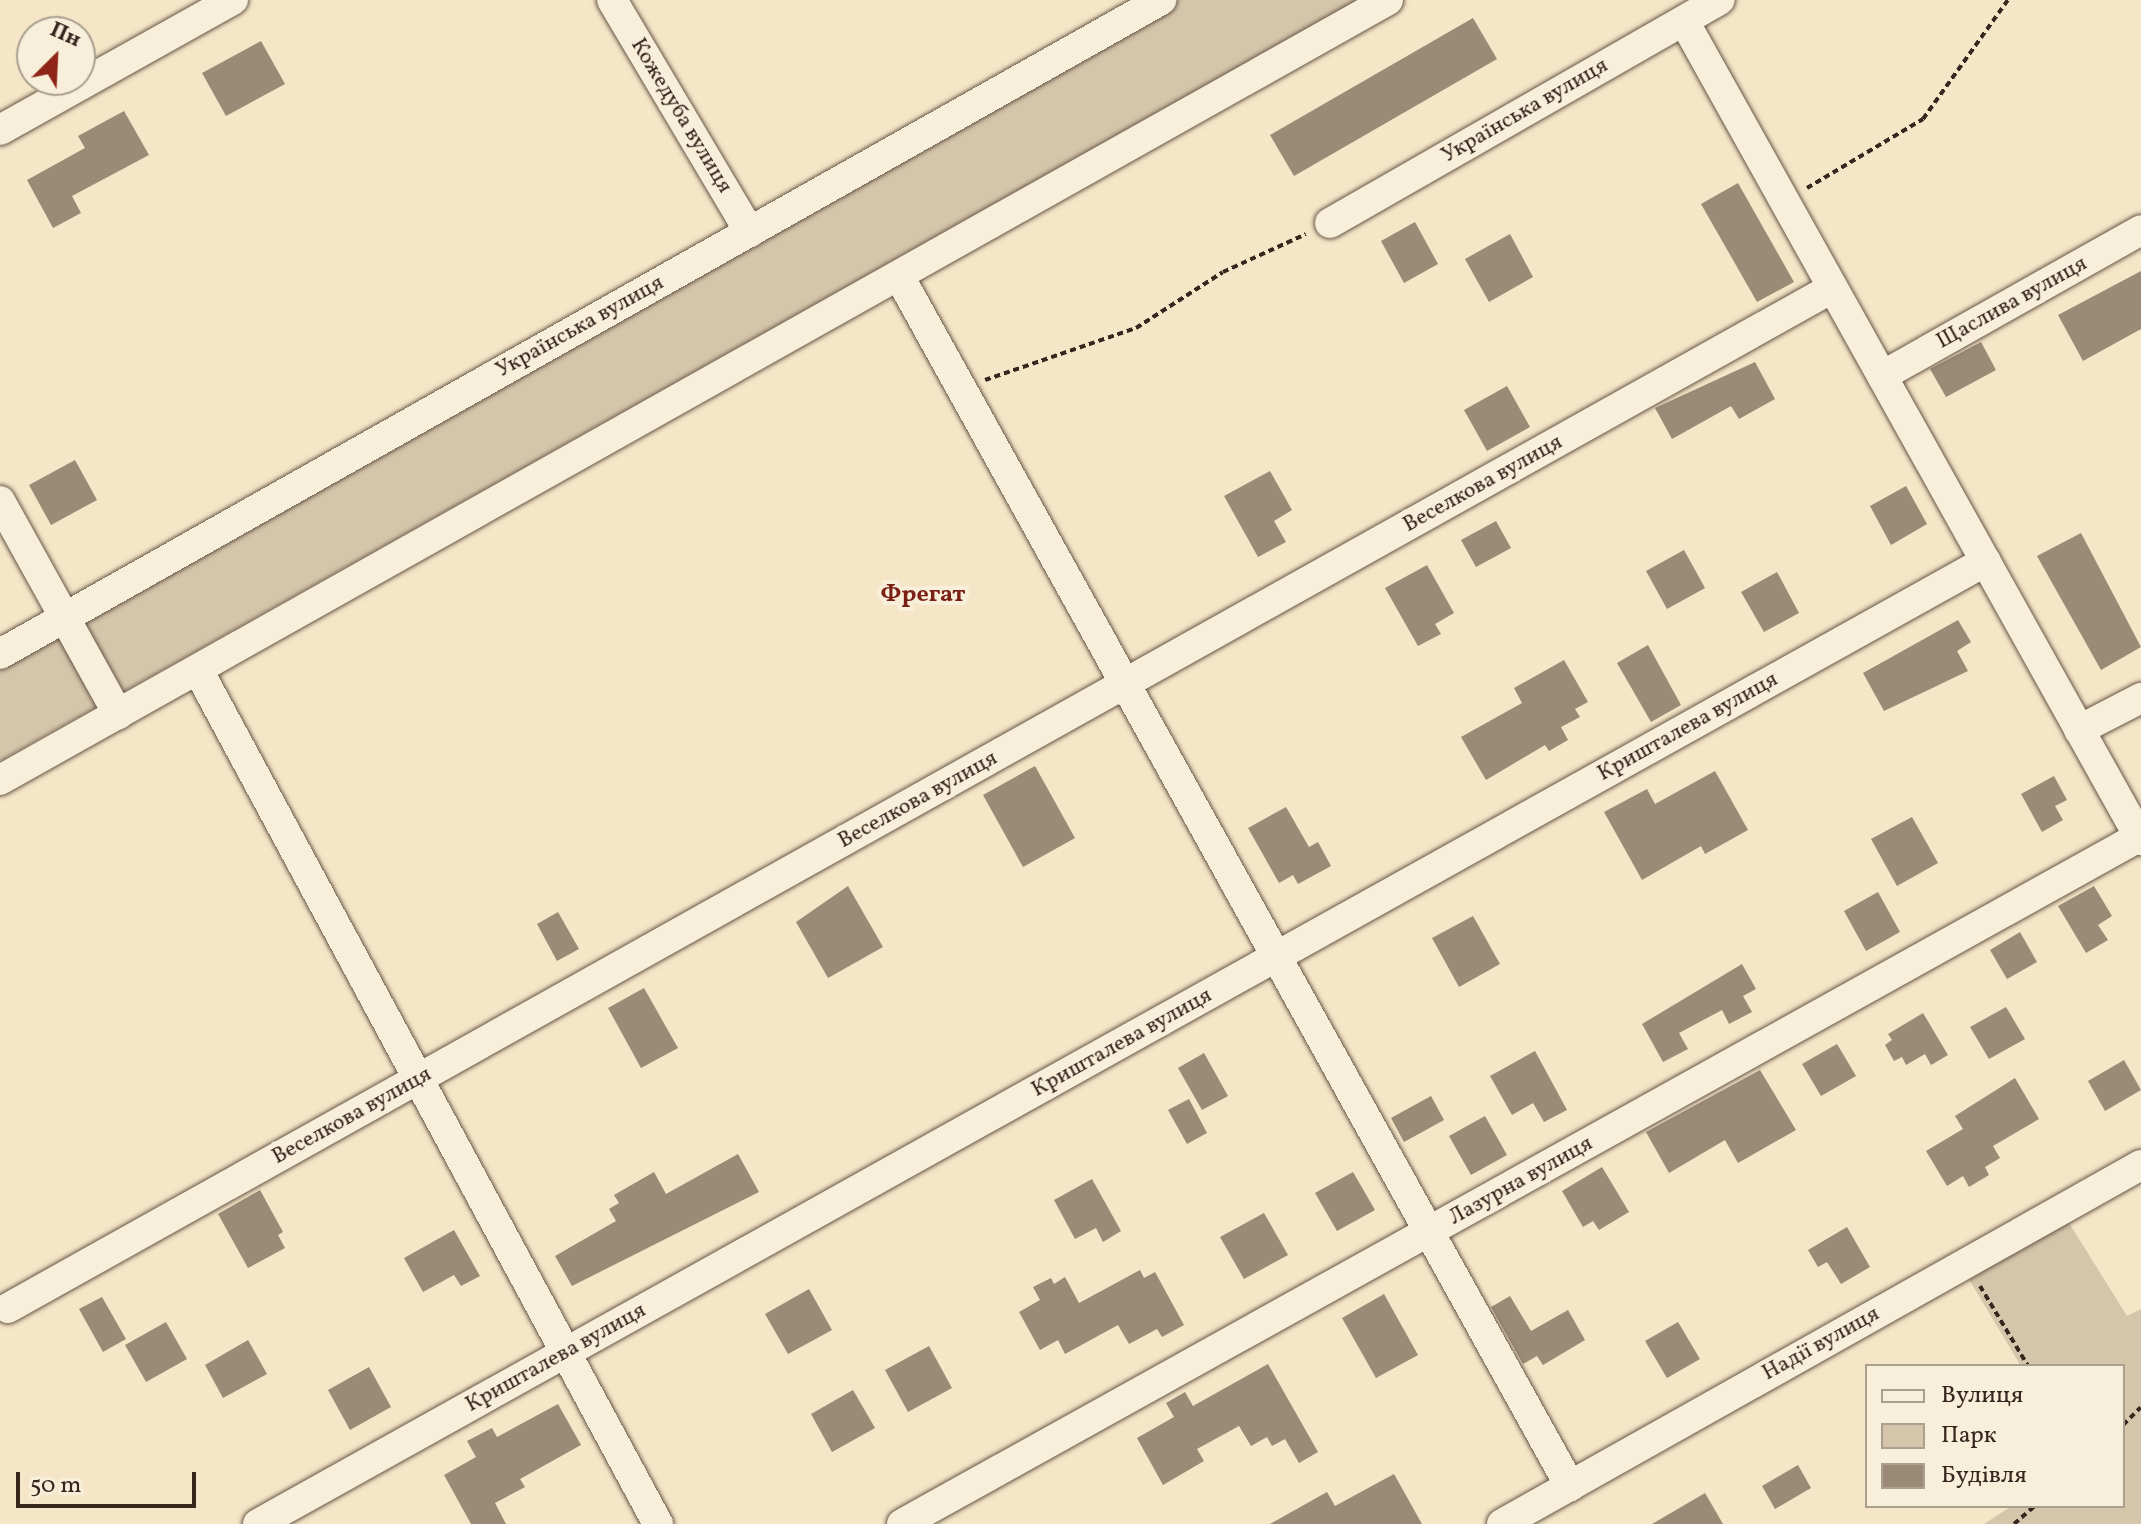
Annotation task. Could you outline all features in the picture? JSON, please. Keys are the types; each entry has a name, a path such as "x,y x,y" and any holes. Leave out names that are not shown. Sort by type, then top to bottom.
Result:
{"street":[{"path":"0,130 233,0"},
{"name":"Кожедуба вулиця","path":"612,0 750,232"},
{"name":"Українська вулиця","path":"0,654 1161,0"},
{"path":"0,780 1388,0"},
{"name":"Українська вулиця","path":"1330,223 1720,0"},
{"path":"1684,21 2140,839"},
{"name":"Щаслива вулиця","path":"1882,376 2141,230"},
{"path":"899,276 1570,1486"},
{"name":"Веселкова вулиця","path":"8,1308 1827,291"},
{"path":"0,501 118,714"},
{"name":"Кришталева вулиця","path":"258,1524 1986,561"},
{"path":"198,670 658,1524"},
{"path":"2079,730 2141,698"},
{"name":"Лазурна вулиця","path":"902,1524 2140,839"},
{"name":"Надії вулиця","path":"1502,1524 2141,1165"}],"path":[{"path":"1785,202 1923,119 2008,0"},
{"path":"962,390 1136,328 1223,272 1330,223"},
{"path":"1967,1263 2027,1364"},
{"path":"2125,1423 2141,1407"},
{"path":"2014,1524 2033,1508"}],"green space":[{"path":"1161,0 1357,0 0,761 0,654"},
{"path":"2061,1210 2127,1316 2141,1309 2141,1524 1984,1524 2009,1508 2125,1508 2125,1364 2020,1364 1961,1266"}],"building":[{"path":"1473,18 1497,59 1294,176 1270,135"},
{"path":"261,41 285,84 226,116 202,73"},
{"path":"124,111 149,155 72,196 81,213 53,228 27,180 85,148 78,136"},
{"path":"1738,183 1794,282 1757,302 1701,204"},
{"path":"1415,222 1438,264 1404,283 1381,241"},
{"path":"1510,234 1533,277 1489,302 1465,259"},
{"path":"2141,271 2141,329 2083,361 2058,315"},
{"path":"1981,342 1996,370 1946,397 1930,369"},
{"path":"1755,362 1775,399 1739,419 1731,406 1672,439 1655,408"},
{"path":"1507,386 1530,427 1487,451 1464,410"},
{"path":"75,460 97,500 51,525 29,485"},
{"path":"1270,471 1292,510 1274,521 1286,542 1258,557 1224,496"},
{"path":"1906,486 1927,524 1891,545 1870,506"},
{"path":"1496,521 1511,548 1476,567 1461,540"},
{"path":"2081,533 2141,647 2101,670 2037,556"},
{"path":"1684,550 1705,588 1667,609 1646,571"},
{"path":"1427,565 1454,613 1435,624 1441,634 1418,646 1385,588"},
{"path":"1777,572 1799,613 1764,632 1741,592"},
{"path":"1958,620 1971,642 1957,651 1968,671 1884,711 1863,673"},
{"path":"1648,645 1681,705 1651,722 1617,663"},
{"path":"1564,660 1588,702 1575,709 1580,717 1561,727 1568,740 1549,751 1545,745 1486,780 1461,737 1522,703 1514,688"},
{"path":"1035,766 1075,838 1023,867 983,795"},
{"path":"1715,771 1748,830 1705,854 1701,846 1642,880 1604,812 1647,789 1655,804"},
{"path":"2054,776 2067,800 2055,806 2063,820 2042,832 2021,794"},
{"path":"1286,807 1309,847 1318,842 1331,866 1298,884 1293,875 1279,883 1248,828"},
{"path":"1912,817 1938,863 1897,886 1871,839"},
{"path":"848,886 883,947 828,978 796,922"},
{"path":"2094,886 2112,916 2098,925 2108,940 2086,953 2058,906"},
{"path":"1878,892 1900,932 1866,951 1844,911"},
{"path":"558,912 579,949 557,961 537,924"},
{"path":"1473,916 1500,964 1459,987 1432,938"},
{"path":"2020,932 2037,962 2007,979 1990,950"},
{"path":"1742,964 1756,989 1743,996 1752,1012 1729,1024 1722,1010 1679,1033 1688,1049 1663,1062 1642,1024"},
{"path":"644,988 678,1048 641,1068 608,1008"},
{"path":"2006,1007 2025,1039 1989,1059 1970,1027"},
{"path":"1923,1013 1948,1055 1931,1065 1925,1054 1906,1065 1902,1057 1894,1061 1885,1045 1892,1040 1888,1034"},
{"path":"1837,1044 1856,1076 1821,1096 1802,1064"},
{"path":"1535,1051 1567,1110 1544,1122 1533,1103 1512,1115 1490,1076"},
{"path":"1204,1053 1228,1096 1202,1110 1178,1068"},
{"path":"2124,1060 2141,1090 2105,1111 2088,1081"},
{"path":"1760,1070 1796,1130 1738,1163 1725,1140 1669,1173 1646,1132"},
{"path":"2015,1078 2039,1119 1993,1146 2000,1158 1985,1167 1989,1175 1969,1187 1963,1176 1947,1186 1926,1151 1963,1129 1955,1116"},
{"path":"1431,1096 1444,1120 1404,1142 1391,1118"},
{"path":"1189,1099 1207,1133 1187,1144 1168,1110"},
{"path":"1485,1116 1507,1155 1471,1175 1449,1136"},
{"path":"738,1154 759,1192 572,1286 555,1256 616,1221 609,1209 619,1203 614,1195 654,1172 666,1194"},
{"path":"1602,1167 1629,1212 1599,1230 1593,1221 1583,1227 1562,1191"},
{"path":"1353,1172 1375,1210 1337,1231 1315,1193"},
{"path":"1092,1179 1121,1231 1103,1242 1096,1228 1075,1239 1054,1200"},
{"path":"260,1190 283,1232 278,1235 285,1248 248,1268 218,1214"},
{"path":"1264,1213 1288,1255 1244,1279 1220,1237"},
{"path":"1847,1227 1870,1267 1841,1284 1827,1262 1818,1267 1808,1250"},
{"path":"454,1230 480,1276 461,1286 454,1275 423,1292 404,1258"},
{"path":"1140,1270 1144,1278 1155,1272 1184,1325 1162,1337 1157,1329 1129,1344 1118,1325 1065,1354 1058,1340 1040,1350 1019,1312 1040,1300 1033,1287 1051,1278 1054,1284 1065,1277 1079,1303"},
{"path":"809,1289 832,1330 788,1354 765,1314"},
{"path":"1384,1294 1418,1355 1376,1378 1342,1318"},
{"path":"1510,1296 1531,1331 1568,1310 1585,1340 1543,1365 1537,1356 1523,1364 1491,1307"},
{"path":"102,1297 126,1339 103,1352 79,1309"},
{"path":"166,1322 187,1359 146,1382 125,1345"},
{"path":"1678,1322 1700,1359 1667,1378 1645,1341"},
{"path":"248,1340 267,1374 223,1398 205,1365"},
{"path":"929,1346 952,1388 908,1412 885,1370"},
{"path":"1268,1364 1318,1452 1299,1463 1285,1439 1272,1446 1267,1437 1251,1446 1239,1426 1197,1449 1204,1461 1163,1485 1137,1438 1174,1417 1166,1403 1185,1392 1193,1406"},
{"path":"369,1367 391,1407 350,1430 328,1390"},
{"path":"853,1390 875,1428 832,1452 811,1414"},
{"path":"558,1404 581,1445 520,1479 525,1487 495,1503 506,1524 471,1524 444,1475 476,1457 467,1441 492,1428 497,1437"},
{"path":"1798,1465 1811,1488 1775,1509 1762,1486"},
{"path":"1394,1474 1422,1524 1270,1524 1327,1492 1335,1506"},
{"path":"1705,1493 1723,1524 1652,1524"}],"district":[{"name":"Фрегат","path":"923,596"}]}
